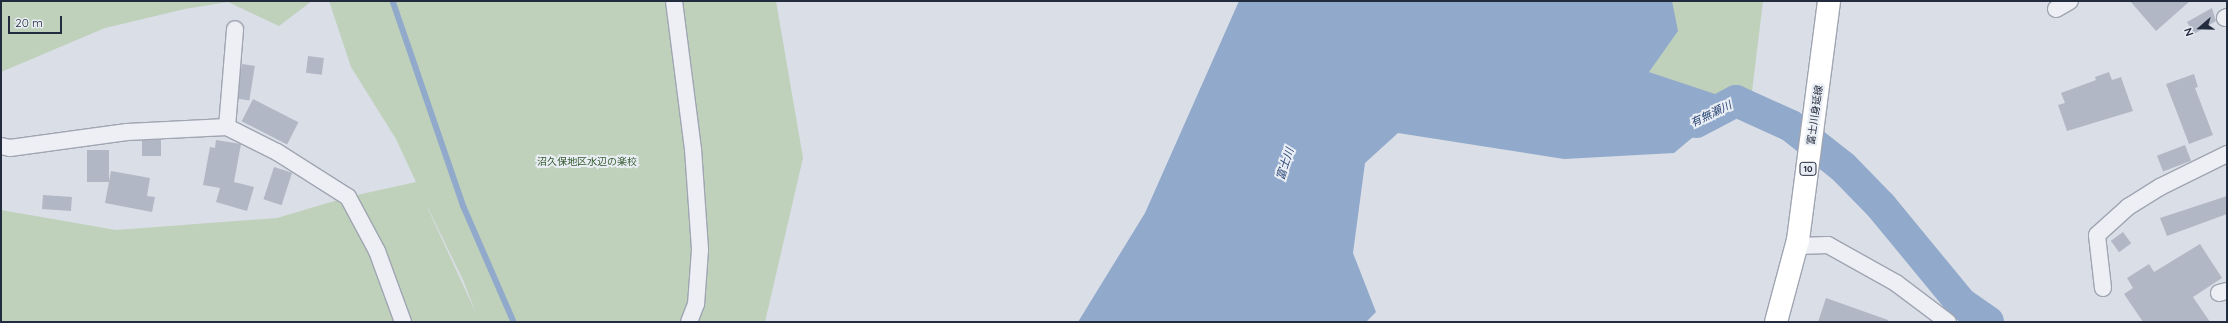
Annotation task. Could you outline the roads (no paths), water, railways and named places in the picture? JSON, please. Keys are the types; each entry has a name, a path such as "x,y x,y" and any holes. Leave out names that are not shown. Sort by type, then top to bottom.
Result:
{"main road":[{"name":"富士川身延線","path":"1776,322 1797,243 1818,98 1829,1"}],"street":[{"path":"674,1 693,149 700,250 696,304 689,322"},
{"path":"227,127 235,29"},
{"path":"1,146 10,148 127,132 227,127 277,152 348,197 377,251 403,322"},
{"path":"2103,288 2097,235 2128,207 2160,187 2227,154"},
{"path":"1797,243 1828,245 1896,283 1948,322"}],"water":[{"name":"富士川","path":"1239,1 1672,1 1678,31 1649,72 1736,101 1674,153 1564,159 1398,133 1365,163 1353,253 1376,312 1366,322 1078,322 1145,213"}],"waterway":[{"path":"393,1 464,207 514,322"},
{"name":"有無瀬川","path":"1696,122 1736,101 1791,126 1843,167 1881,206 1961,303 1988,322"}],"park label":[{"name":"沼久保地区水辺の楽校","path":"587,162"}]}
